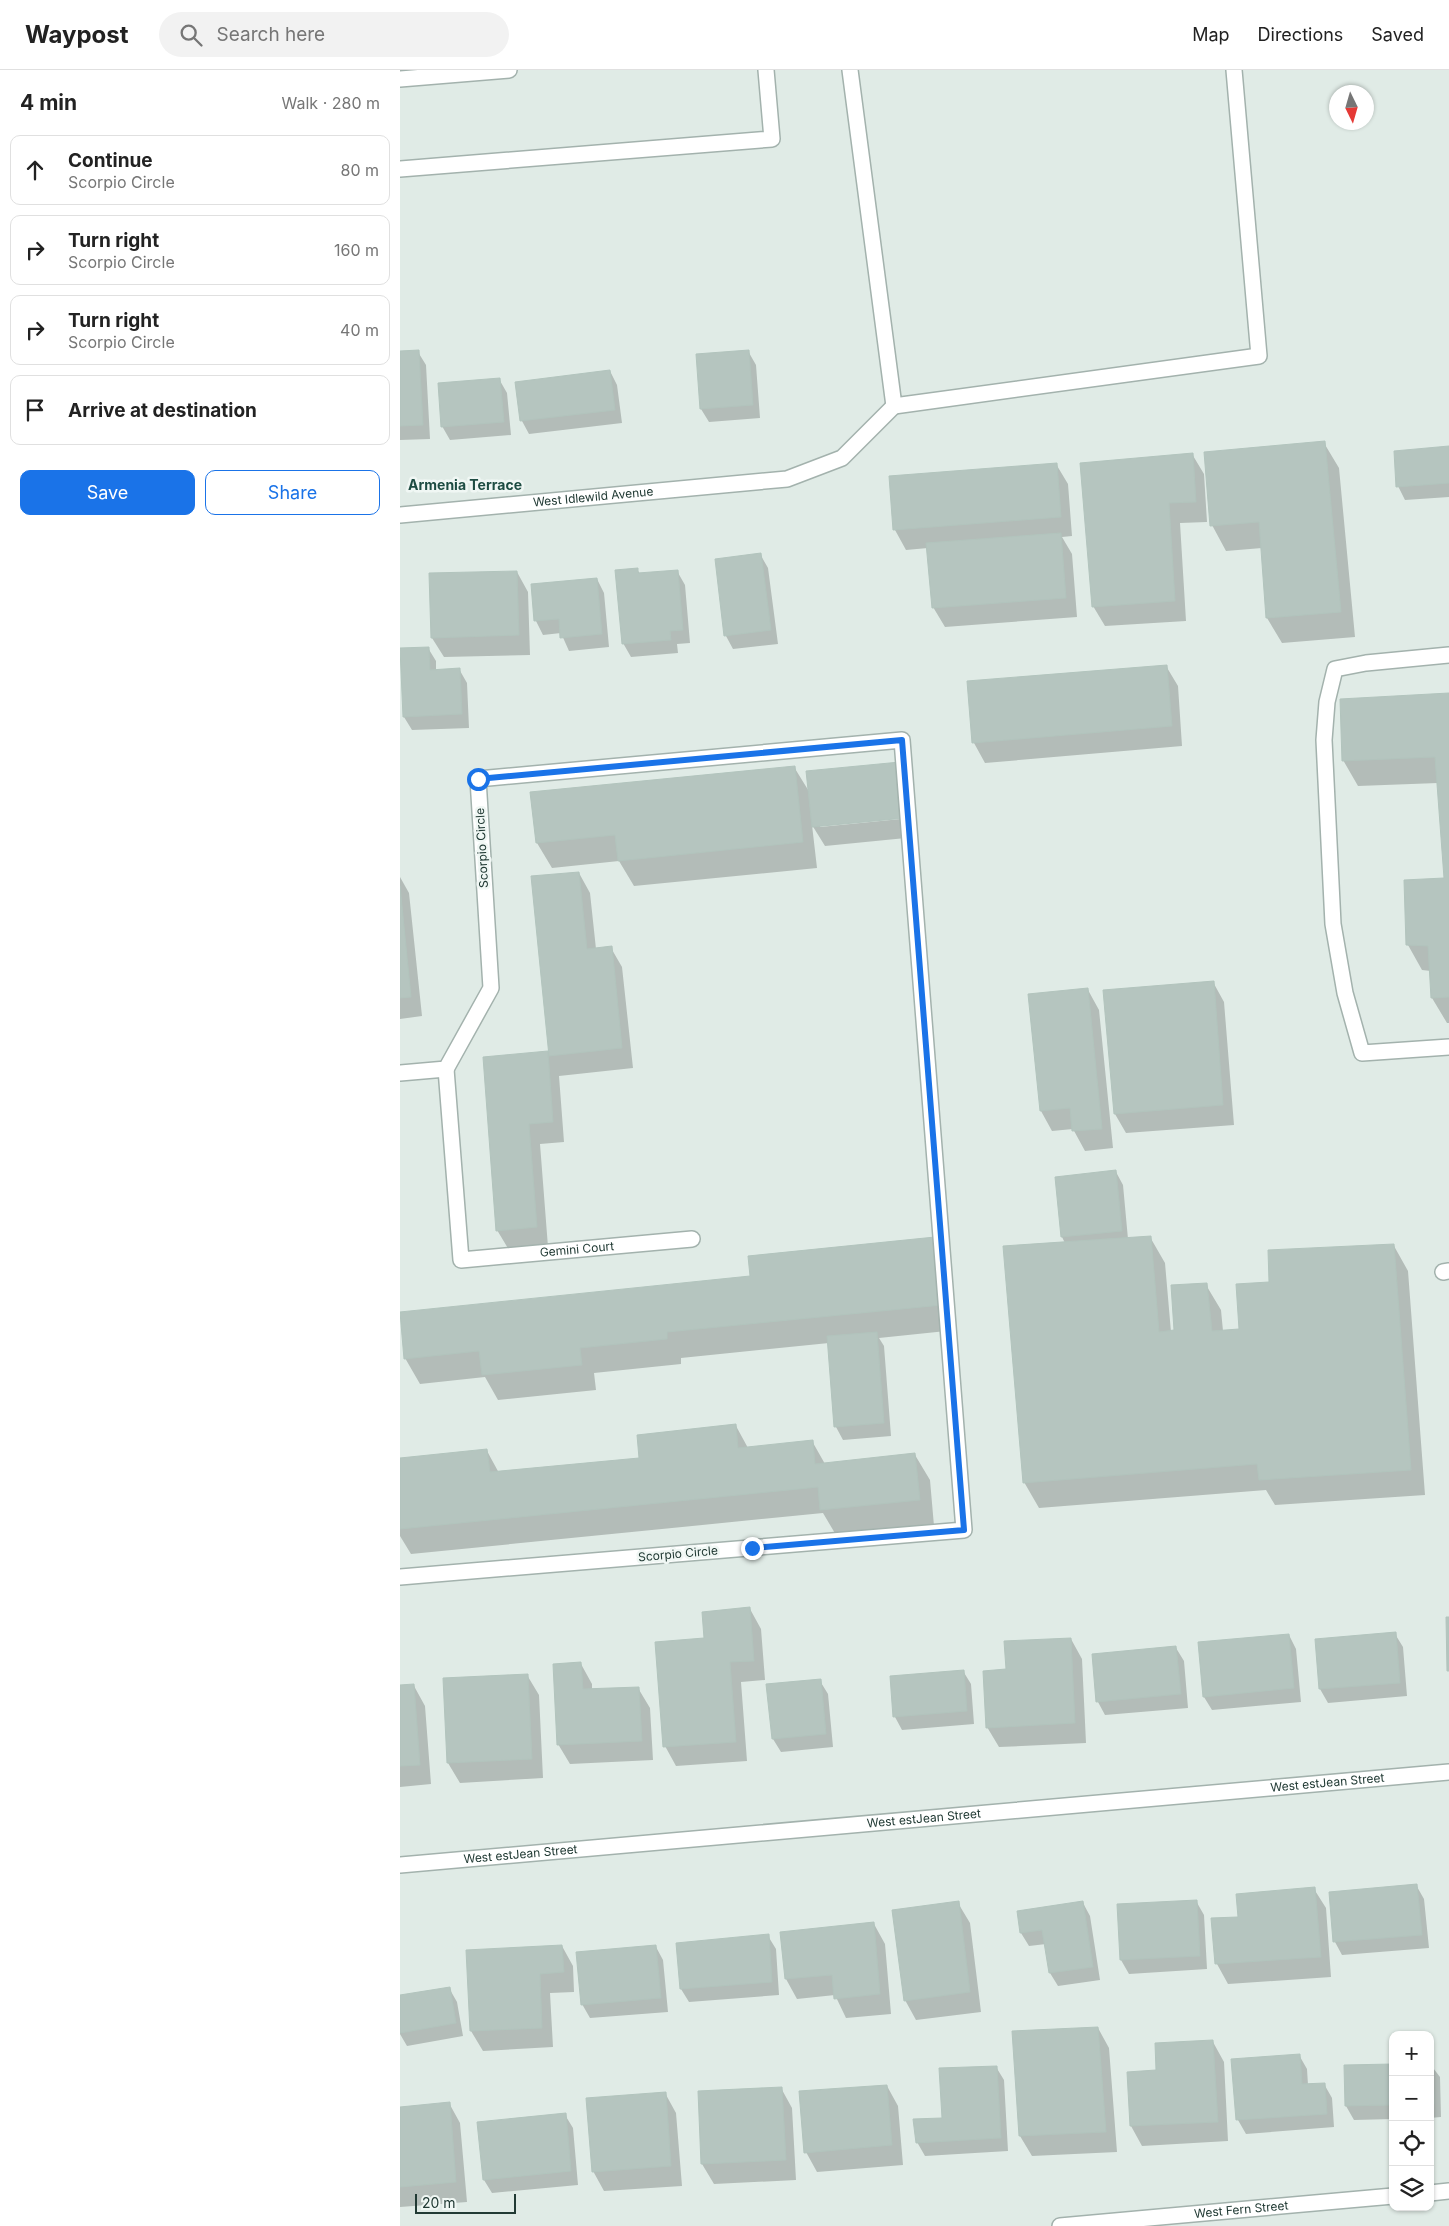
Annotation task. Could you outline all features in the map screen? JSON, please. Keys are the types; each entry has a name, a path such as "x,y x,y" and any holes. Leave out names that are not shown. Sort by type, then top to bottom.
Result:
{"street":[{"path":"400,79 509,70"},
{"path":"400,169 772,139 766,70"},
{"path":"850,70 894,406 1259,356 1234,70"},
{"name":"West Idlewild Avenue","path":"400,515 787,480 842,458 894,406"},
{"path":"1449,655 1335,668 1327,702 1324,740 1333,924 1345,993 1362,1053 1449,1047"},
{"name":"Scorpio Circle","path":"400,1577 964,1530 902,740 478,779 491,988 446,1069"},
{"path":"400,1073 446,1069"},
{"name":"Gemini Court","path":"446,1069 461,1260 692,1238"},
{"name":"West estJean Street","path":"400,1865 1449,1772"},
{"path":"1434,2192 1449,2191"},
{"name":"West Fern Street","path":"1060,2226 1389,2196"}],"building":[{"path":"419,350 423,425 400,426 400,351"},
{"path":"749,350 753,405 700,409 696,354"},
{"path":"610,370 615,410 520,421 515,382"},
{"path":"500,378 504,422 441,427 438,383"},
{"path":"1325,441 1341,612 1266,618 1259,522 1210,526 1204,452"},
{"path":"1449,446 1449,483 1396,487 1394,451"},
{"path":"1193,453 1196,502 1169,503 1175,601 1092,607 1080,463"},
{"path":"1057,463 1061,517 893,530 889,476"},
{"path":"1061,533 1066,598 932,608 926,543"},
{"path":"761,553 771,630 724,636 715,559"},
{"path":"638,568 638,573 678,570 683,630 670,631 671,640 622,644 615,570"},
{"path":"517,571 519,635 431,638 429,573"},
{"path":"597,578 602,634 560,638 559,619 534,621 531,584"},
{"path":"429,647 430,670 460,668 462,714 403,717 400,648"},
{"path":"1167,665 1172,726 972,743 967,681"},
{"path":"1449,693 1449,997 1431,998 1428,946 1406,945 1404,880 1444,878 1435,757 1342,761 1340,699"},
{"path":"900,762 905,818 812,827 806,771"},
{"path":"795,766 803,842 618,861 615,835 536,843 530,792"},
{"path":"579,872 587,949 612,946 622,1048 549,1056 531,876"},
{"path":"400,886 411,997 400,998"},
{"path":"1214,981 1223,1105 1114,1114 1103,990"},
{"path":"1088,988 1102,1129 1072,1131 1070,1108 1040,1111 1028,994"},
{"path":"548,1051 553,1122 529,1124 537,1227 496,1231 483,1057"},
{"path":"1116,1170 1122,1231 1061,1237 1055,1177"},
{"path":"1151,1236 1159,1332 1174,1330 1171,1285 1207,1283 1212,1331 1239,1329 1236,1284 1269,1282 1268,1250 1394,1244 1411,1470 1259,1480 1257,1464 1023,1483 1003,1246"},
{"path":"935,1237 942,1305 667,1332 667,1339 580,1348 582,1365 482,1375 479,1351 404,1359 400,1312 750,1276 748,1256"},
{"path":"877,1332 884,1423 834,1427 827,1336"},
{"path":"736,1424 738,1448 813,1440 815,1464 915,1453 920,1500 820,1510 818,1487 400,1529 400,1458 487,1449 490,1472 639,1458 637,1435"},
{"path":"750,1607 754,1661 730,1662 736,1742 663,1747 655,1642 704,1638 702,1612"},
{"path":"1446,1617 1449,1617 1449,1671 1447,1671"},
{"path":"1396,1632 1400,1683 1319,1689 1315,1639"},
{"path":"1289,1634 1294,1688 1203,1697 1198,1642"},
{"path":"1071,1638 1075,1723 986,1728 983,1671 1006,1669 1004,1641"},
{"path":"1176,1646 1181,1694 1096,1702 1092,1654"},
{"path":"581,1662 583,1689 639,1687 642,1741 557,1745 553,1664"},
{"path":"964,1670 967,1711 893,1717 890,1676"},
{"path":"528,1674 532,1759 447,1763 443,1678"},
{"path":"821,1679 826,1734 772,1739 766,1684"},
{"path":"414,1684 420,1765 400,1766 400,1685"},
{"path":"1417,1884 1422,1935 1333,1942 1329,1892"},
{"path":"1315,1887 1321,1957 1215,1964 1211,1918 1238,1917 1236,1894"},
{"path":"1197,1900 1200,1956 1120,1960 1117,1904"},
{"path":"959,1901 970,1992 904,2001 892,1910"},
{"path":"1083,1901 1093,1967 1049,1973 1042,1930 1020,1933 1017,1911"},
{"path":"874,1922 880,1994 834,1999 832,1975 785,1979 780,1932"},
{"path":"769,1934 772,1982 680,1989 676,1943"},
{"path":"562,1945 564,1972 540,1974 542,2028 470,2031 466,1950"},
{"path":"656,1945 661,1998 581,2005 576,1952"},
{"path":"450,1987 456,2023 400,2033 400,1995"},
{"path":"1098,2027 1106,2132 1019,2136 1012,2031"},
{"path":"1213,2040 1218,2122 1130,2126 1127,2072 1156,2070 1155,2043"},
{"path":"1300,2054 1302,2084 1325,2083 1327,2114 1236,2120 1231,2059"},
{"path":"1389,2064 1389,2105 1345,2106 1344,2065"},
{"path":"997,2066 1001,2138 916,2143 913,2119 942,2118 939,2068"},
{"path":"887,2085 892,2145 804,2153 799,2091"},
{"path":"782,2087 786,2160 701,2164 698,2091"},
{"path":"666,2092 671,2166 592,2172 586,2098"},
{"path":"450,2102 456,2182 400,2187 400,2107"},
{"path":"566,2113 571,2171 483,2180 477,2122"}],"district":[{"name":"Armenia Terrace","path":"465,485"}],"route":[{"path":"478,779 902,740 964,1530 752,1548"}]}
